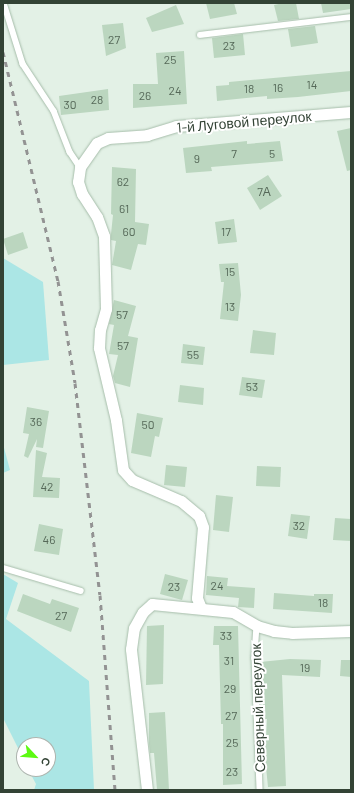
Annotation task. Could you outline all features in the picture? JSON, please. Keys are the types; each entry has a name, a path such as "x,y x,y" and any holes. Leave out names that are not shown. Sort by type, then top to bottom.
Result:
{"street":[{"name":"1-й Луговой переулок","path":"80,166 97,143 108,138 147,135 176,126 351,112"},
{"path":"80,166 78,182 82,194 97,217 104,236 106,310 100,330 99,348 116,420 123,470 132,480 181,502 199,516 203,526 197,598 201,608"},
{"path":"147,790 131,649 134,628 143,612 152,604 233,612 256,626 292,633 351,631"}],"lane":[{"path":"4,3 23,64 54,111 70,152 80,166"},
{"path":"200,35 351,17"},
{"path":"3,568 81,591"},
{"name":"Северный переулок","path":"256,626 255,658 260,790"}],"shaded area":[{"path":"3,258 43,282 49,360 3,365"},
{"path":"3,444 10,470 3,473"},
{"path":"3,574 18,583 6,619 89,681 94,790 34,790 36,784 32,777 56,777 56,737 16,737 16,744 3,718"}],"building":[{"path":"206,3 234,3 237,14 210,19"},
{"path":"296,3 299,19 278,21 274,5"},
{"path":"321,3 351,3 351,9 323,13"},
{"path":"176,5 184,24 152,32 146,18"},
{"path":"123,23 126,48 106,56 102,25"},
{"path":"315,26 318,43 291,47 288,29"},
{"path":"243,34 245,55 214,58 212,38"},
{"path":"184,51 187,104 133,108 133,84 158,84 156,53"},
{"path":"351,71 351,91 298,97 267,99 267,96 217,101 216,86 229,85 229,82"},
{"path":"108,89 109,110 61,115 59,96"},
{"path":"351,128 351,170 347,171 337,131"},
{"path":"247,141 247,144 280,141 283,161 211,167 212,171 186,173 183,148"},
{"path":"112,167 136,169 135,222 149,224 146,245 138,244 131,270 112,265 116,241 111,240 113,215 111,214"},
{"path":"268,175 282,196 260,210 247,188"},
{"path":"234,219 237,242 218,244 215,222"},
{"path":"23,232 28,248 8,255 3,239"},
{"path":"238,263 241,295 238,321 220,319 224,282 221,282 219,264"},
{"path":"114,300 136,306 128,336 138,338 130,387 115,383 113,376 118,355 109,354 114,325 109,324"},
{"path":"253,330 276,333 274,355 250,353"},
{"path":"183,344 205,347 203,365 181,363"},
{"path":"242,377 265,380 262,398 239,395"},
{"path":"180,385 204,388 203,405 178,402"},
{"path":"27,407 49,411 43,448 36,447 37,439 28,458 24,456 29,434 23,433"},
{"path":"137,413 163,418 159,437 155,436 151,457 131,453"},
{"path":"36,450 47,453 42,477 60,478 59,498 33,497"},
{"path":"166,465 187,467 185,487 164,485"},
{"path":"257,466 281,467 280,487 256,486"},
{"path":"216,495 233,497 229,532 213,530"},
{"path":"291,514 310,516 307,539 288,536"},
{"path":"335,518 351,519 351,541 333,540"},
{"path":"39,524 63,529 59,555 34,551"},
{"path":"165,574 188,580 182,600 160,594"},
{"path":"207,576 228,578 227,586 255,588 254,608 238,607 239,598 206,595"},
{"path":"274,593 314,596 314,594 333,594 332,613 273,609"},
{"path":"23,594 50,604 52,599 79,608 71,632 17,611"},
{"path":"164,625 163,684 146,685 147,626"},
{"path":"214,626 238,626 242,784 223,785 223,724 221,724 219,645 213,645"},
{"path":"290,659 321,660 320,677 282,675 286,786 268,787 265,757 267,719 264,719 260,662"},
{"path":"341,660 351,660 351,677 340,676"},
{"path":"165,712 169,790 157,790 154,753 150,753 149,744 149,713"}],"railway":[{"path":"3,52 58,281 75,383 100,595 115,790"}]}
